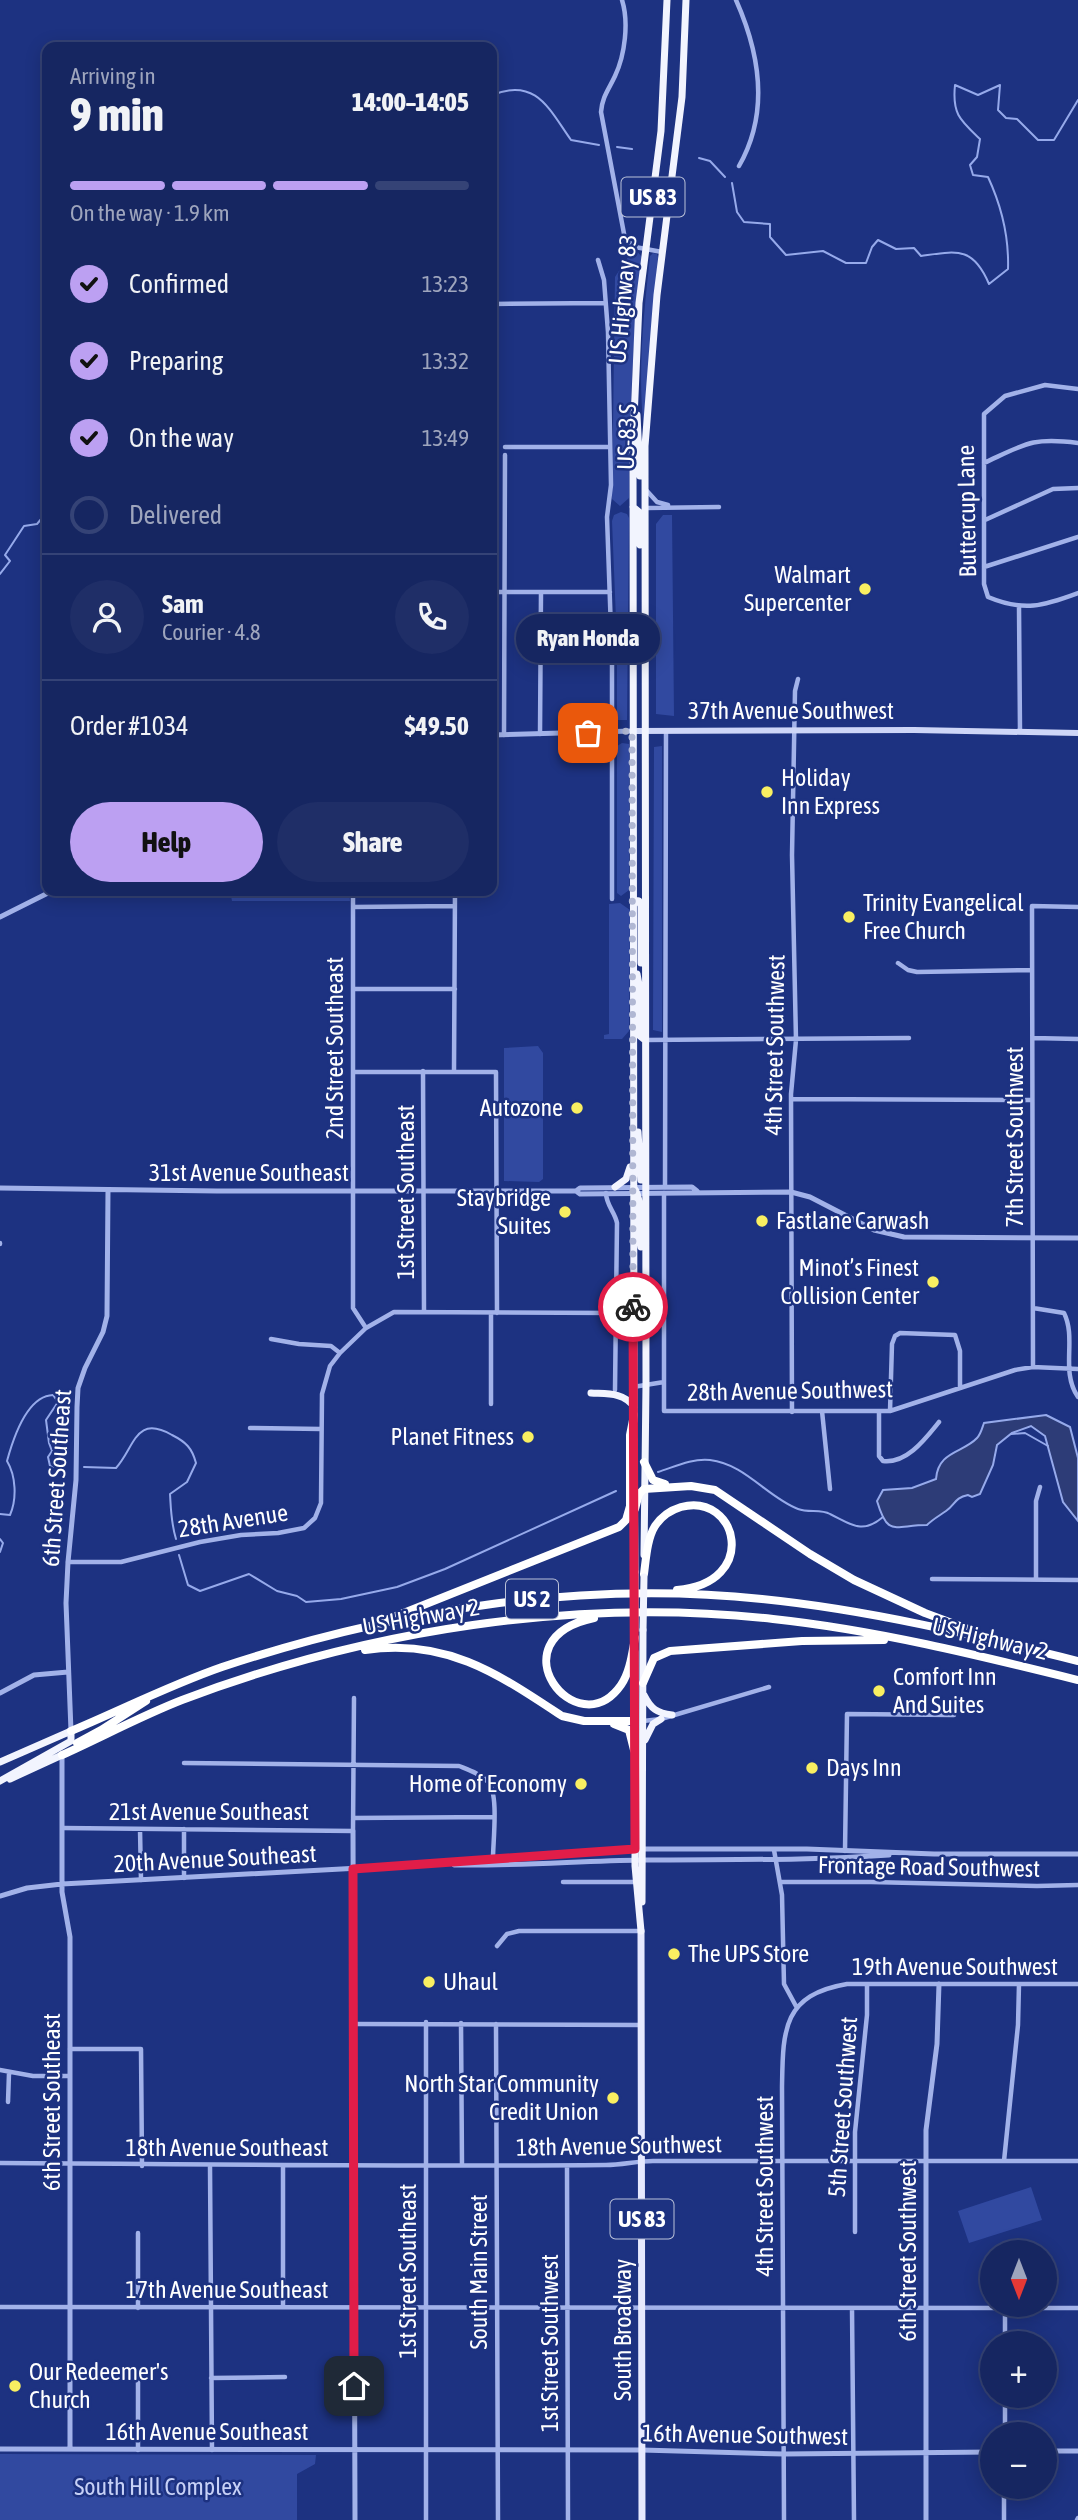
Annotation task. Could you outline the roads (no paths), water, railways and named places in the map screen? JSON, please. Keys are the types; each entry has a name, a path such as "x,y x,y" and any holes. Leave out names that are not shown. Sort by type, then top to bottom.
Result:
{"highway":[{"name":"US Highway 83","path":"634,393 639,303 661,131 667,0"},
{"name":"US Highway 83","path":"650,368 682,97 686,0"},
{"name":"US-83 S","path":"645,508 645,446 650,368"},
{"name":"US 83","path":"633,507 634,393"},
{"path":"634,393 640,504 645,508"},
{"path":"633,507 639,512 645,575"},
{"name":"South Broadway","path":"633,507 634,1142 645,1273 646,1385 638,1633 639,1721 643,1744 639,1849 641,1931"},
{"name":"South Broadway","path":"641,1574 635,1509 633,1387 640,1190 645,1145 645,508"},
{"path":"633,900 639,901 641,906 640,956 644,988"},
{"path":"634,952 640,990 640,1036 642,1040 646,1040"},
{"path":"633,1044 641,1049 645,1145"},
{"path":"634,1097 640,1190"},
{"path":"615,1187 626,1179 629,1173 634,1142"},
{"path":"371,1627 393,1615 619,1527 630,1506 634,1411 630,1401 618,1395 591,1393"},
{"path":"644,1462 653,1480 671,1486"},
{"path":"635,1509 639,1494 644,1489 671,1486 715,1490 810,1554 869,1588 925,1613 1010,1644"},
{"path":"641,1574 655,1526 676,1508 706,1508 721,1517 727,1526 731,1536 732,1555 717,1577 699,1586 650,1594"},
{"name":"US Highway 2","path":"0,1762 162,1690 219,1668 286,1647 464,1608 517,1601 650,1594 726,1596 808,1604 909,1620 1078,1661"},
{"path":"622,1613 579,1622 558,1634 547,1656 547,1669 552,1684 574,1701 591,1703 604,1699 615,1692 624,1680 638,1633"},
{"name":"US Highway 2","path":"0,1783 181,1701 320,1656 461,1628 549,1617 622,1613 772,1619 931,1645 1078,1680"},
{"name":"South Broadway","path":"638,1633 643,1683 634,1750 639,1849"},
{"path":"643,1683 654,1658 670,1651 850,1639 931,1645"},
{"path":"320,1656 394,1648 443,1653 480,1665 562,1716 584,1721 639,1721"},
{"path":"62,1755 66,1748 110,1724 162,1690"},
{"path":"643,1692 656,1712 672,1715"},
{"path":"643,1744 649,1730 661,1719"},
{"path":"604,1721 629,1730 634,1750"},
{"path":"0,1783 71,1741 71,1731"},
{"name":"South Broadway","path":"639,1860 636,1882 641,1931"}],"main road":[{"name":"37th Avenue Southwest","path":"632,731 1078,733"},
{"name":"South Broadway","path":"641,1931 642,2520"}],"street":[{"path":"622,0 625,18 622,52 616,75 604,94 601,112 625,239 629,244 663,252"},
{"path":"736,0 751,40 760,82 760,101 754,132 739,166"},
{"path":"598,260 604,280 608,332 612,899"},
{"path":"497,304 606,303"},
{"name":"Buttercup Lane","path":"1078,389 1045,385 1005,396 984,414 984,584 988,597 1019,607 1046,605 1078,593"},
{"path":"984,463 1029,442 1049,439 1078,443"},
{"path":"505,447 610,447"},
{"path":"504,735 505,455"},
{"path":"645,486 657,502 679,507"},
{"path":"985,520 1053,489 1078,488"},
{"path":"645,508 719,507"},
{"path":"984,567 1078,537"},
{"path":"497,592 610,592"},
{"path":"540,734 541,592"},
{"path":"1019,607 1020,732"},
{"name":"4th Street Southwest","path":"792,1412 791,1100 796,1040 792,916 794,730 798,679"},
{"name":"37th Avenue Southwest","path":"497,735 632,731"},
{"path":"633,1387 664,1382 666,732"},
{"path":"0,917 42,896"},
{"name":"2nd Street Southeast","path":"353,896 353,1308 366,1328"},
{"path":"454,1071 455,896"},
{"path":"353,906 455,906"},
{"name":"7th Street Southwest","path":"1033,1367 1032,906 1078,907"},
{"path":"898,963 917,972 1032,970"},
{"path":"353,989 455,989"},
{"path":"646,1040 909,1038"},
{"path":"1032,1038 1078,1039"},
{"name":"1st Street Southeast","path":"424,1071 424,1312"},
{"path":"353,1072 496,1072 497,1191 491,1404"},
{"path":"791,1100 1032,1100"},
{"path":"640,1190 615,1187 580,1188 576,1191 580,1194 640,1190 791,1192 801,1193 861,1225 888,1234 922,1238 1078,1238"},
{"name":"31st Avenue Southeast","path":"0,1188 576,1191"},
{"name":"6th Street Southeast","path":"71,1731 68,1562 75,1480 78,1388 103,1332 107,1316 108,1190"},
{"path":"606,1194 607,1203 617,1223 615,1390"},
{"path":"1033,1308 1064,1313 1069,1322 1068,1369 1071,1385 1078,1396"},
{"name":"28th Avenue","path":"68,1562 121,1562 214,1539 304,1528 315,1518 321,1503 321,1429 325,1377 340,1353 366,1328 394,1312 615,1313"},
{"path":"890,1411 892,1344 895,1336 900,1333 951,1334 957,1338 960,1351 960,1388"},
{"path":"271,1339 299,1345 331,1346 340,1353"},
{"name":"28th Avenue Southwest","path":"664,1382 664,1411 890,1411 1015,1370 1033,1367 1078,1369"},
{"path":"879,1411 879,1456 883,1461 892,1462 905,1456 926,1438 939,1422"},
{"path":"822,1412 830,1489"},
{"path":"250,1428 321,1429"},
{"path":"1036,1578 1036,1501 1040,1487"},
{"path":"932,1579 1078,1580"},
{"path":"0,1693 34,1675 68,1672"},
{"path":"639,1721 661,1719 769,1687"},
{"path":"354,1698 355,2520"},
{"path":"845,1858 847,1714 954,1715"},
{"name":"6th Street Southeast","path":"62,1755 62,1884 70,1937 70,2449"},
{"path":"184,1763 459,1766 479,1774 491,1783 494,1794 493,1858"},
{"path":"354,1818 494,1817"},
{"name":"21st Avenue Southeast","path":"64,1828 354,1831"},
{"path":"140,1829 141,1880"},
{"path":"184,1829 184,1878"},
{"path":"433,1864 639,1849 1078,1854"},
{"path":"774,1850 782,1895 784,1984 788,1996 797,2008"},
{"path":"433,1864 492,1866 639,1860 776,1860 914,1853"},
{"name":"20th Avenue Southeast","path":"0,1896 27,1888 62,1884 433,1864"},
{"path":"563,1882 636,1882"},
{"name":"Frontage Road Southwest","path":"780,1882 1078,1885"},
{"path":"497,1946 507,1934 519,1931 641,1931"},
{"name":"19th Avenue Southwest","path":"797,2008 811,1995 823,1989 847,1984 1078,1984"},
{"name":"5th Street Southwest","path":"855,2232 857,2096 867,2015 867,1984"},
{"name":"6th Street Southwest","path":"926,2520 926,2130 937,2044 939,1984"},
{"path":"1004,2161 1018,2025 1019,1984"},
{"name":"4th Street Southwest","path":"784,2520 783,2039 797,2008"},
{"path":"353,2024 426,2022 641,2025"},
{"name":"1st Street Southeast","path":"426,2022 426,2520"},
{"path":"461,2023 462,2166"},
{"name":"South Main Street","path":"496,2024 498,2520"},
{"path":"69,2049 141,2049 142,2166"},
{"path":"0,2070 33,2076 69,2076"},
{"path":"8,2102 9,2073"},
{"name":"18th Avenue Southwest","path":"496,2166 627,2165 642,2161 1078,2161"},
{"name":"18th Avenue Southeast","path":"0,2163 142,2166 496,2166"},
{"path":"210,2166 212,2450"},
{"path":"283,2306 284,2166"},
{"name":"1st Street Southwest","path":"567,2166 568,2520"},
{"path":"138,2233 138,2308"},
{"name":"17th Avenue Southeast","path":"0,2307 980,2307"},
{"path":"852,2308 855,2520"},
{"name":"17th Avenue Southeast","path":"1057,2308 1078,2308"},
{"path":"138,2375 138,2450"},
{"path":"211,2378 285,2378"},
{"name":"16th Avenue Southeast","path":"0,2449 497,2451"},
{"name":"16th Avenue Southwest","path":"497,2451 642,2450 784,2454 980,2452"},
{"path":"1057,2451 1078,2451"},
{"path":"1004,2499 1004,2520"}],"waterway":[{"path":"732,183 737,212 744,222 770,224 770,237 786,255 823,251 846,263 866,263 878,240 896,249 914,248 921,256 954,253 970,257 977,263 989,284 1008,269 1006,234 988,177 973,175 970,165 977,157 980,139 967,127 956,110 955,85 978,95 1000,85 998,110 1006,118 1017,119 1038,140 1054,140 1078,100"},
{"path":"497,93 507,90 531,93 548,107 571,140 599,145"},
{"path":"617,147 632,149"},
{"path":"699,158 710,161 725,177"},
{"path":"0,574 10,561 5,555 24,526 37,524 42,518"},
{"path":"0,1514 10,1515 14,1502 14,1480 7,1461 13,1442 22,1420 44,1397 53,1395 58,1402 46,1420 52,1451 48,1457 50,1466 67,1465"},
{"path":"84,1467 116,1468 137,1436 150,1428 160,1430 185,1443 193,1453 196,1463 187,1482 170,1494 176,1539"},
{"path":"1011,1434 1025,1433 1048,1446"},
{"path":"658,1472 690,1462 710,1460 745,1474 776,1497 798,1509 819,1511 863,1527 883,1517"},
{"path":"179,1555 188,1585 200,1591 249,1574 277,1591 297,1596 306,1602 341,1599 397,1587 445,1569 616,1491"},
{"path":"0,1539 3,1543 0,1552"}],"place":[{"name":"Walmart Supercenter","path":"865,589"},
{"name":"Ryan Honda","path":"588,733"},
{"name":"Holiday Inn Express","path":"767,792"},
{"name":"Trinity Evangelical Free Church","path":"849,917"},
{"name":"Autozone","path":"577,1108"},
{"name":"Staybridge Suites","path":"565,1212"},
{"name":"Fastlane Carwash","path":"762,1221"},
{"name":"Minot’s Finest Collision Center","path":"933,1282"},
{"name":"Planet Fitness","path":"528,1437"},
{"name":"Comfort Inn And Suites","path":"879,1691"},
{"name":"Days Inn","path":"812,1768"},
{"name":"Home of Economy","path":"581,1784"},
{"name":"The UPS Store","path":"674,1954"},
{"name":"Uhaul","path":"429,1982"},
{"name":"North Star Community Credit Union","path":"613,2098"},
{"name":"Our Redeemer's Church","path":"15,2386"}],"park label":[{"name":"South Hill Complex","path":"158,2487"}]}
